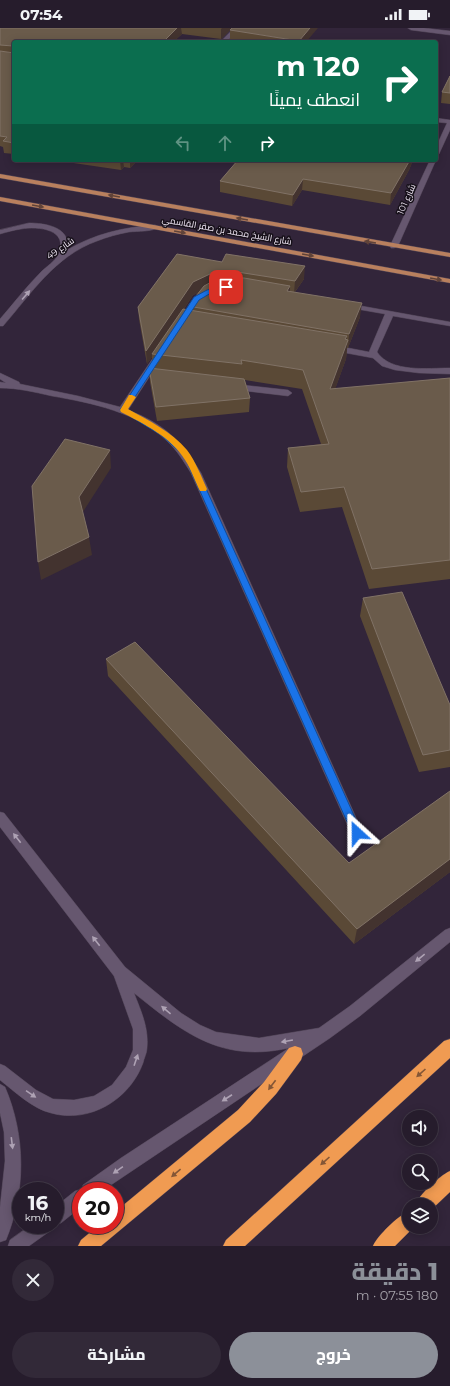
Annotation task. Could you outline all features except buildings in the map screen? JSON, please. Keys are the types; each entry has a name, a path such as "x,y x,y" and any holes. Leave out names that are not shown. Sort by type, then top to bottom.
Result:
{"highway":[{"path":"232,1246 450,1047"},
{"path":"124,1216 244,1116 270,1088 295,1054"},
{"path":"431,1198 450,1180"},
{"path":"382,1246 402,1227"},
{"path":"87,1246 101,1234"}],"main road":[{"name":"شارع الشيخ محمد بن صقر القاسمي","path":"0,176 450,255"},
{"name":"شارع الشيخ محمد بن صقر القاسمي","path":"0,199 450,281"}],"street":[{"path":"225,40 237,28"},
{"path":"411,28 450,33"},
{"path":"438,120 450,122 438,149"},
{"name":"شارع 101","path":"394,246 432,162"},
{"path":"0,232 20,226 45,227 55,230 62,236 64,242 61,257"},
{"name":"شارع 49","path":"0,324 53,264 61,257 87,242 103,236 138,228 155,227"},
{"path":"337,303 450,324"},
{"path":"374,356 373,352 390,313"},
{"path":"123,410 148,378 164,347"},
{"path":"328,348 374,356 378,360 393,367 450,371"},
{"path":"0,376 9,382 28,388"},
{"path":"0,385 28,388 93,401 123,410 163,433 183,451 190,462 357,833"},
{"path":"220,386 288,393"},
{"path":"0,817 120,972 176,1018 195,1030 215,1039 236,1043 259,1045 285,1042 325,1033"},
{"path":"102,1182 325,1033 355,1011 450,934"},
{"path":"0,1071 31,1095 51,1106 74,1108 97,1103 117,1090 132,1072 140,1050 140,1029 120,972"},
{"path":"0,1092 9,1118 13,1153 11,1190 0,1234"},
{"path":"64,1210 72,1204"},
{"path":"16,1246 32,1234"}],"slow traffic":[{"path":"132,397 123,410 151,425 174,442 183,451 190,462 203,489"}],"route":[{"path":"226,287 209,291 197,298 123,410 138,417 163,433 183,451 190,462 357,833"}]}
